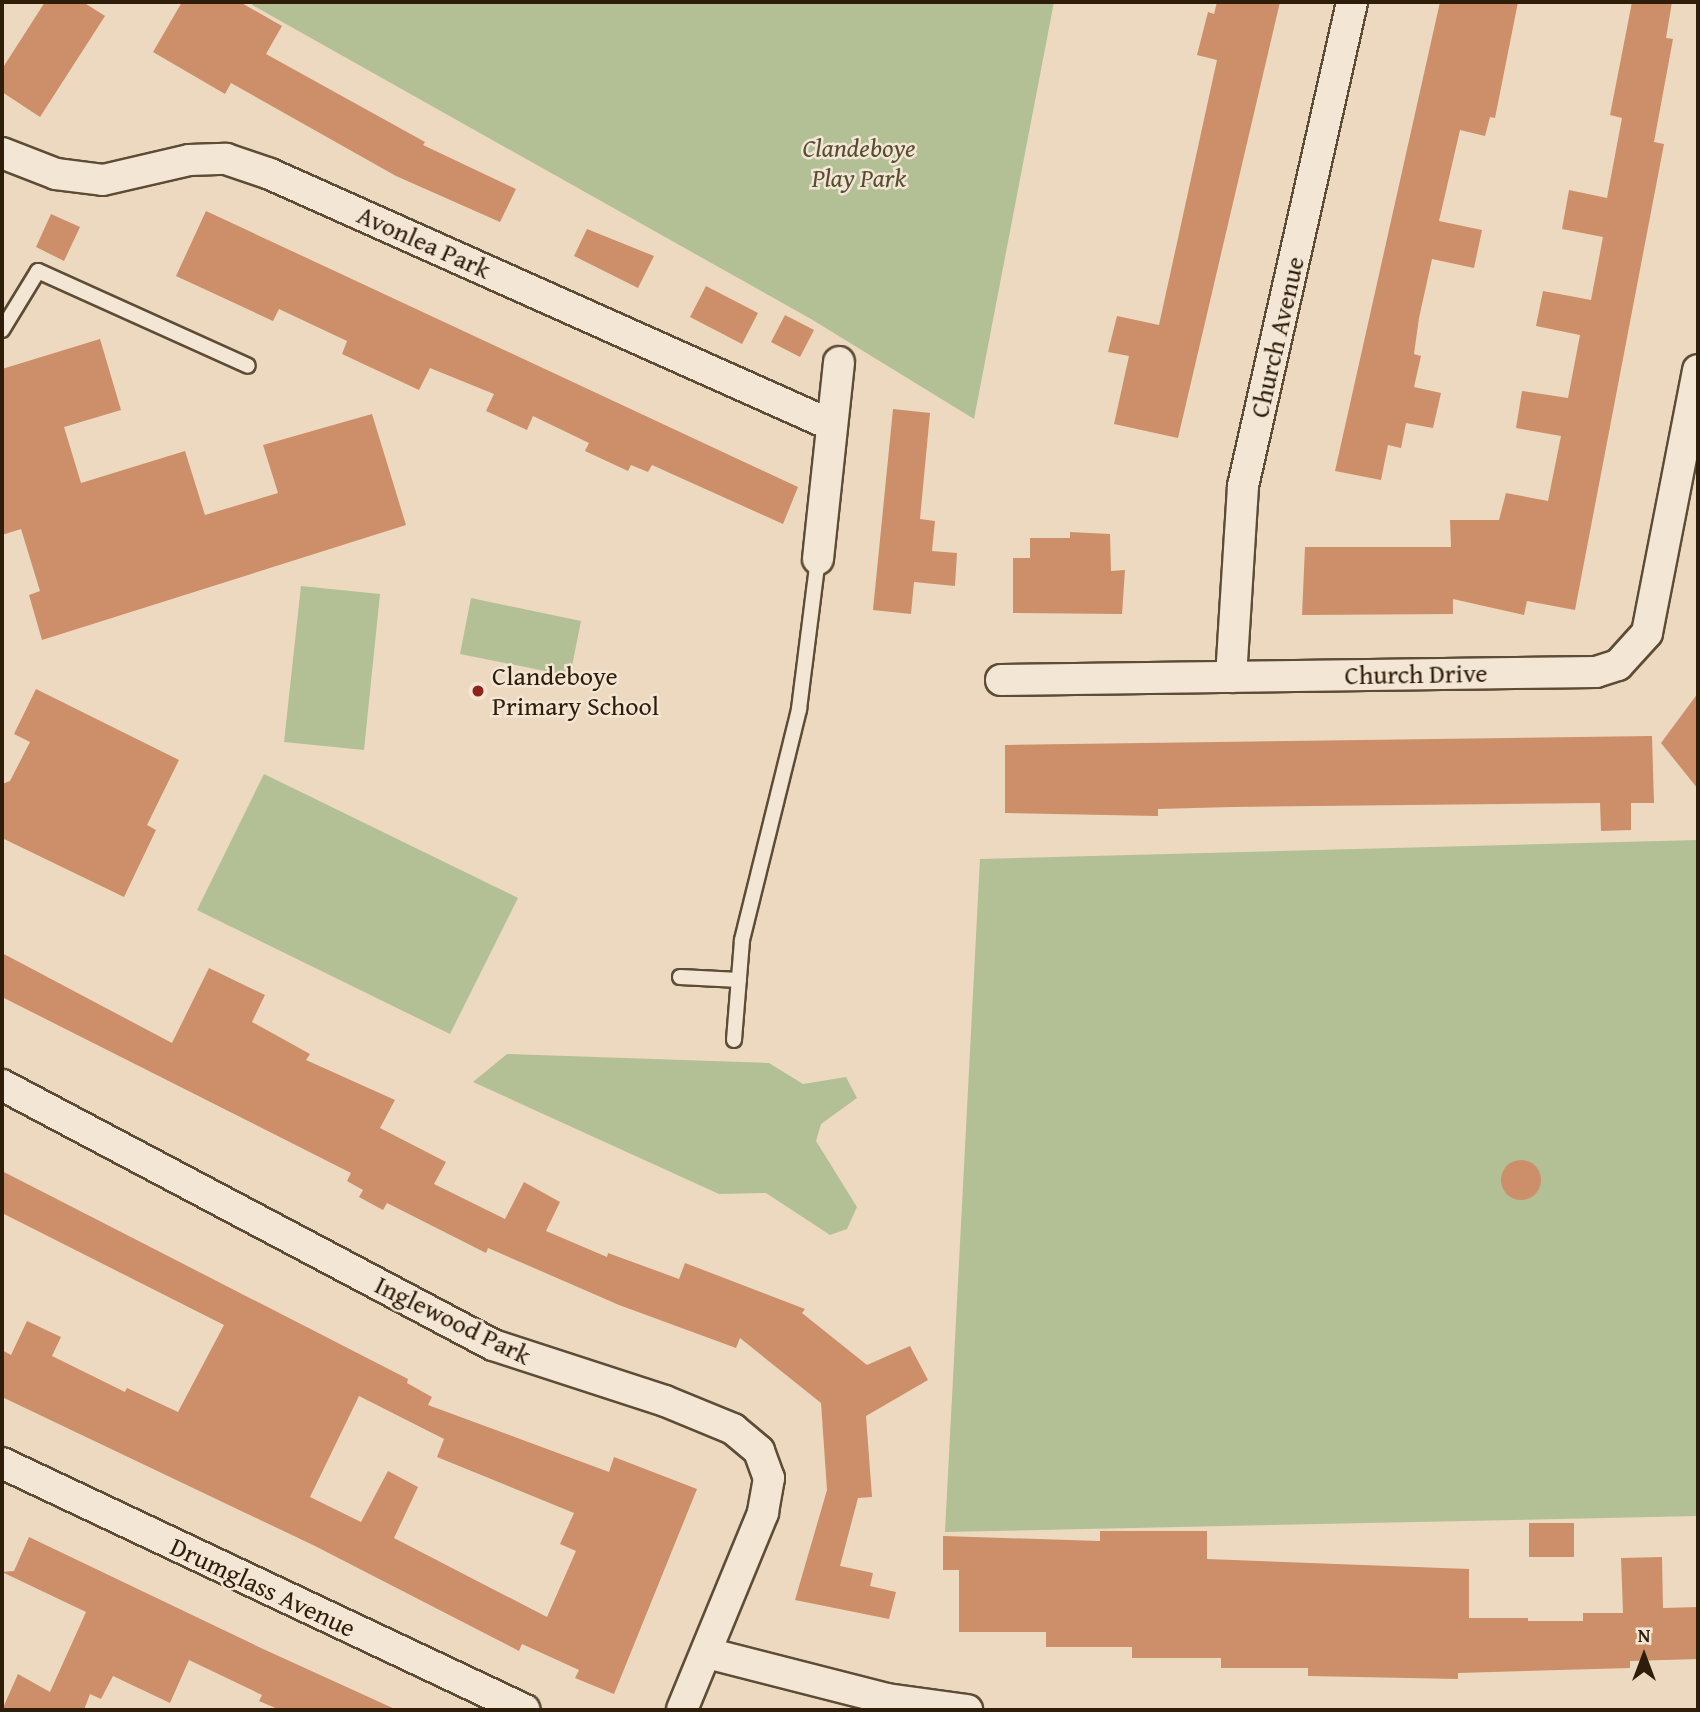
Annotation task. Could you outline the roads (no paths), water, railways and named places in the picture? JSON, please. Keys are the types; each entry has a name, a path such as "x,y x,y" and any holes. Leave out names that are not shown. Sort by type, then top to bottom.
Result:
{"street":[{"name":"Church Avenue","path":"1231,677 1243,486 1352,2"},
{"name":"Avonlea Park","path":"2,153 56,174 103,180 189,160 226,159 283,179 831,425"},
{"path":"818,559 839,362"},
{"name":"Church Drive","path":"1001,680 1597,672 1618,665 1647,633 1688,490 1698,370"},
{"name":"Inglewood Park","path":"2,1085 493,1345 665,1401 733,1429 759,1451 769,1478 763,1513 682,1710"},
{"name":"Drumglass Avenue","path":"2,1463 525,1710"},
{"path":"707,1653 887,1699 967,1710"}],"lane":[{"path":"2,330 38,271 248,366"},
{"path":"734,1041 742,940 800,709 818,559"},
{"path":"680,978 739,981"}],"place":[{"name":"Clandeboye Primary School","path":"478,691"}],"park label":[{"name":"Clandeboye Play Park","path":"859,163"}]}
